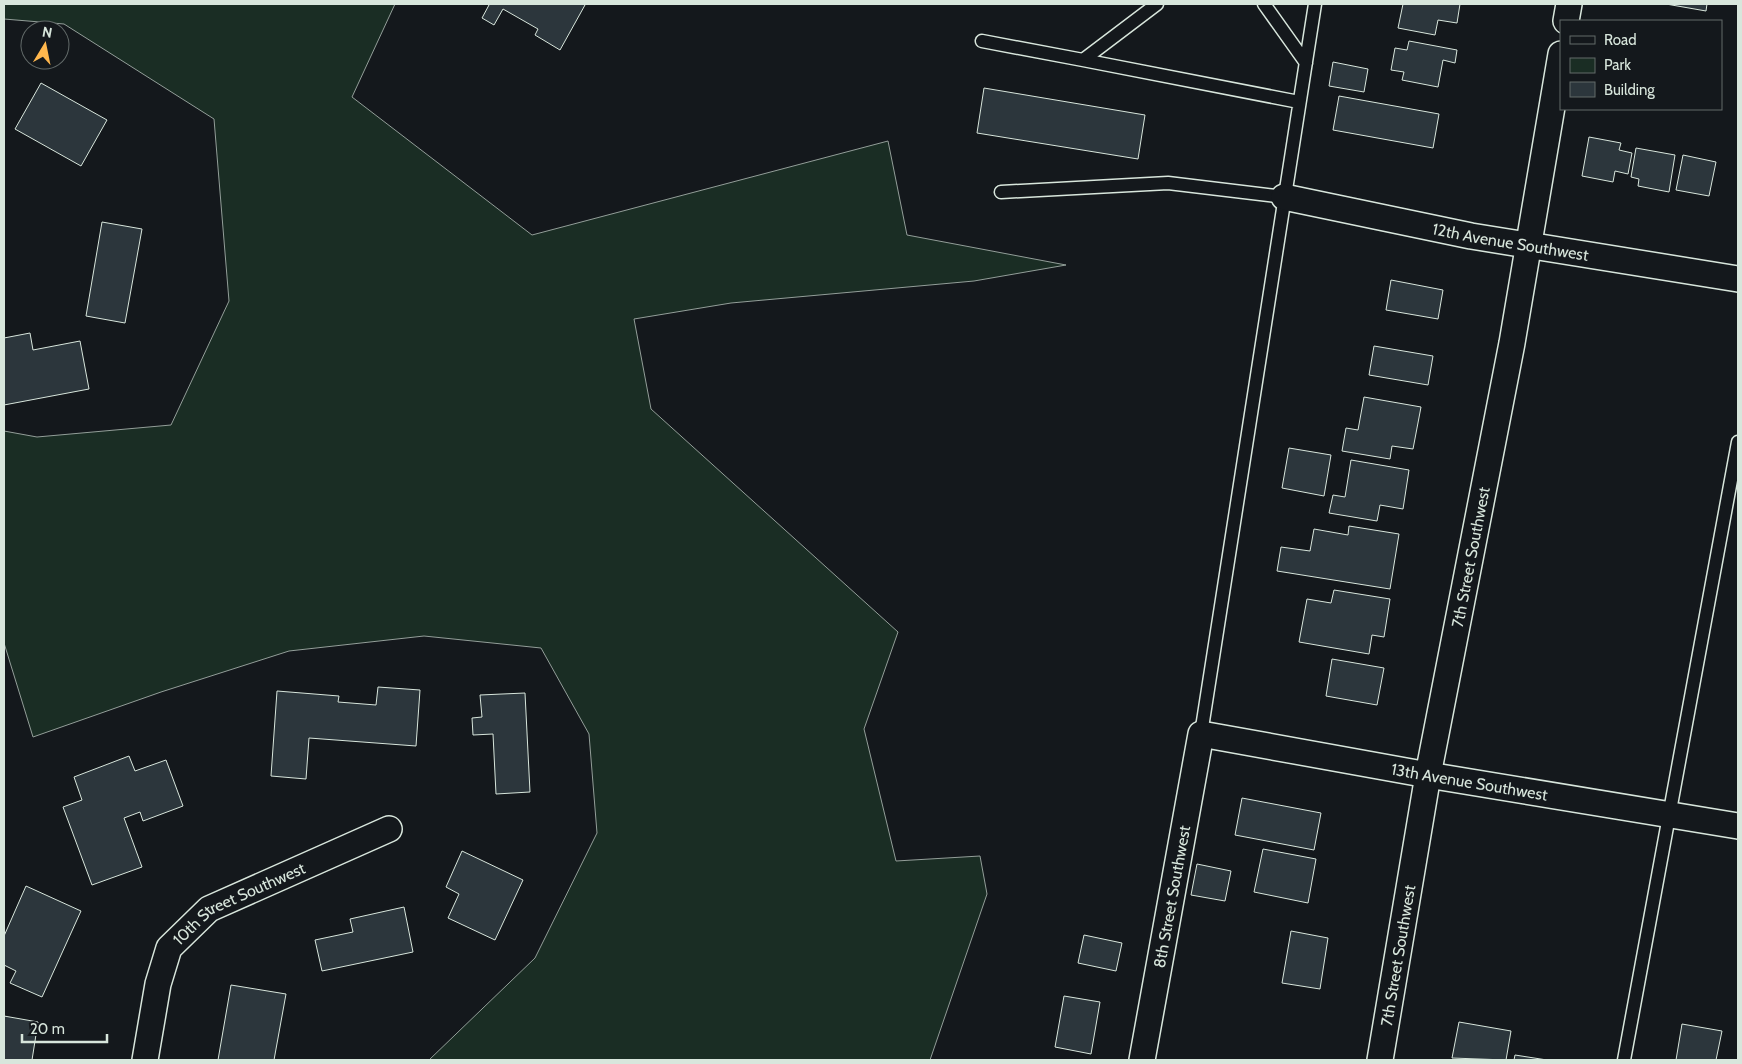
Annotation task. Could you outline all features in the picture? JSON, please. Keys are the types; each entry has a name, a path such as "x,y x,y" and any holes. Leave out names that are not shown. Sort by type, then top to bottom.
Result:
{"street":[{"path":"1566,20 1569,4"},
{"name":"7th Street Southwest","path":"1380,1060 1428,775 1512,343 1560,60"},
{"name":"12th Avenue Southwest","path":"1284,198 1471,236 1738,279"},
{"name":"13th Avenue Southwest","path":"1201,734 1428,775 1738,826"},
{"name":"8th Street Southwest","path":"1142,1060 1201,734"},
{"name":"10th Street Southwest","path":"145,1060 158,984 169,948 202,915 209,909 389,829"}],"lane":[{"path":"1082,60 1157,4"},
{"path":"1264,4 1306,63"},
{"path":"1201,734 1315,4"},
{"path":"982,41 1299,102"},
{"path":"1001,192 1168,183 1284,198"},
{"path":"1624,1060 1738,442"}],"green space":[{"path":"4,4 395,4 352,97 532,235 888,141 907,235 1066,265 974,281 731,303 634,319 651,409 898,632 864,729 896,861 980,856 987,894 930,1060 429,1060 535,958 597,833 589,734 541,648 424,636 289,651 161,692 33,737 4,643 4,431 37,437 171,425 229,301 214,119 70,28 70,20 4,19"}],"building":[{"path":"486,4 585,5 560,50 535,35 538,29 503,9 494,25 482,18 489,5"},
{"path":"1403,4 1460,4 1457,23 1438,20 1435,35 1398,28"},
{"path":"1666,4 1707,4 1706,11"},
{"path":"1409,41 1457,50 1455,63 1443,60 1438,87 1402,80 1404,72 1391,70 1395,48 1407,50"},
{"path":"1333,62 1368,69 1364,92 1329,86"},
{"path":"41,83 107,120 81,166 15,129"},
{"path":"984,88 1145,115 1138,159 977,133"},
{"path":"1339,96 1439,114 1433,148 1333,130"},
{"path":"1589,137 1621,143 1619,150 1632,153 1628,174 1615,171 1613,182 1582,176"},
{"path":"1636,148 1675,155 1669,192 1638,186 1639,179 1631,177"},
{"path":"1683,155 1716,162 1709,196 1676,190"},
{"path":"102,222 142,229 125,323 86,316"},
{"path":"1391,280 1443,290 1438,319 1386,310"},
{"path":"30,333 33,350 80,341 89,389 4,405 4,338"},
{"path":"1374,346 1433,356 1428,385 1369,375"},
{"path":"1364,397 1421,407 1413,449 1392,446 1390,459 1342,451 1346,428 1358,430"},
{"path":"1289,448 1331,455 1324,496 1282,488"},
{"path":"1351,460 1409,470 1403,509 1380,505 1377,521 1329,513 1333,495 1345,497"},
{"path":"1349,526 1399,534 1390,589 1277,571 1281,547 1310,551 1314,529 1348,535"},
{"path":"1334,590 1390,599 1384,637 1372,635 1369,654 1299,642 1307,599 1331,603"},
{"path":"1332,659 1384,668 1377,705 1326,696"},
{"path":"378,687 420,690 416,746 309,738 306,779 271,776 277,691 339,696 338,702 376,705"},
{"path":"525,693 530,792 496,794 493,734 473,735 472,718 482,717 480,695"},
{"path":"129,756 135,771 166,760 183,806 143,821 140,812 124,818 142,867 92,885 63,807 82,800 74,777"},
{"path":"1242,798 1321,813 1314,850 1235,835"},
{"path":"1263,849 1316,859 1308,903 1254,892"},
{"path":"462,851 523,880 495,940 448,918 459,894 446,887"},
{"path":"1197,864 1231,871 1225,901 1191,895"},
{"path":"26,886 81,911 42,997 10,983 16,971 4,965 4,936"},
{"path":"404,907 413,952 322,971 315,940 353,932 350,919"},
{"path":"1291,931 1328,938 1320,989 1282,983"},
{"path":"1084,935 1122,943 1116,971 1078,963"},
{"path":"231,985 286,994 274,1060 218,1060"},
{"path":"1064,996 1100,1002 1091,1054 1055,1047"},
{"path":"4,1016 38,1022 32,1060 4,1060"},
{"path":"1459,1022 1511,1031 1506,1060 1452,1058"},
{"path":"1682,1024 1722,1031 1716,1060 1676,1060"},
{"path":"1515,1055 1547,1060 1514,1060"}]}
